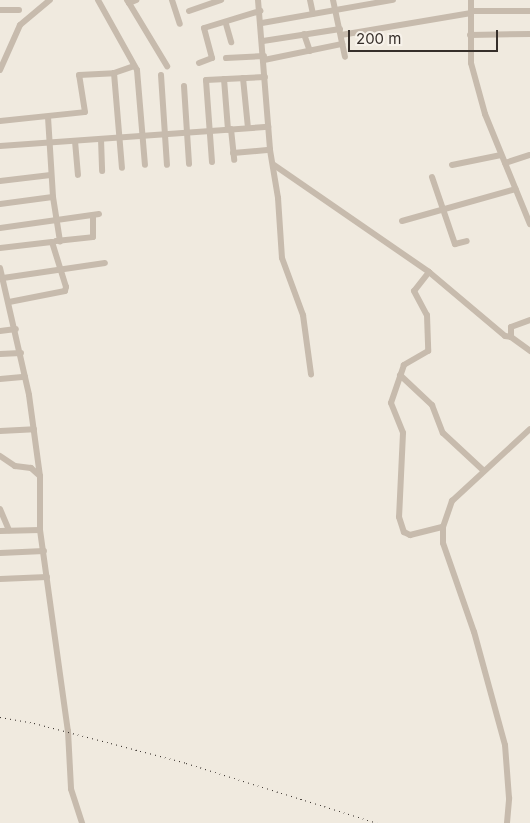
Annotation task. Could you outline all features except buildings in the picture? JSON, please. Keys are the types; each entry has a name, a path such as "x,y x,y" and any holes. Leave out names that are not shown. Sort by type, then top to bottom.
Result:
{"street":[{"path":"0,70 20,25 50,0"},
{"path":"98,0 134,66 145,165"},
{"path":"136,0 128,1 167,66"},
{"path":"172,0 180,24"},
{"path":"189,10 221,0"},
{"path":"258,0 262,23 270,150 274,165 282,258 303,315 311,374"},
{"path":"310,0 313,14"},
{"path":"333,0 345,57"},
{"path":"262,23 335,10 353,4 393,0"},
{"path":"471,0 470,35 472,63 484,114 530,224"},
{"path":"0,10 19,10"},
{"path":"199,63 212,58 204,28 226,24 260,11"},
{"path":"263,41 304,34 340,32 471,12 530,11"},
{"path":"226,24 231,42"},
{"path":"304,34 310,51"},
{"path":"470,35 530,34"},
{"path":"226,58 264,58 342,44"},
{"path":"0,121 85,112 79,75 114,72 134,66"},
{"path":"114,72 122,168"},
{"path":"161,75 167,165"},
{"path":"212,162 206,80 265,77"},
{"path":"243,78 248,128"},
{"path":"224,79 234,160"},
{"path":"184,86 189,164"},
{"path":"0,307 65,291 56,241 56,219 48,142 48,117"},
{"path":"0,146 268,127"},
{"path":"101,139 102,171"},
{"path":"75,141 78,176"},
{"path":"233,153 270,150"},
{"path":"452,166 501,155"},
{"path":"505,163 530,155"},
{"path":"274,165 429,272 505,336 511,337 530,351"},
{"path":"0,181 51,175"},
{"path":"432,177 455,244 467,241"},
{"path":"402,221 516,189"},
{"path":"0,204 53,197"},
{"path":"0,228 96,214 93,237 0,248"},
{"path":"3,283 61,268 105,263"},
{"path":"0,268 16,329 34,429 40,476 40,530 68,732 71,788 82,823"},
{"path":"429,272 414,291 427,315 428,351 404,365 397,393 391,403 403,433 398,517 404,532 410,535 443,528"},
{"path":"511,337 511,328 530,320"},
{"path":"0,331 16,329"},
{"path":"0,354 20,353"},
{"path":"400,375 432,405 443,433 483,470"},
{"path":"0,379 25,377"},
{"path":"0,431 34,429"},
{"path":"507,823 509,798 504,745 474,632 443,543 443,528 452,501 483,470 530,429"},
{"path":"0,456 15,466 31,468 40,476"},
{"path":"0,509 9,530"},
{"path":"0,531 40,530"},
{"path":"0,553 44,551"},
{"path":"0,579 47,577"}],"railway":[{"path":"0,717 34,723 186,763 378,823"}]}
